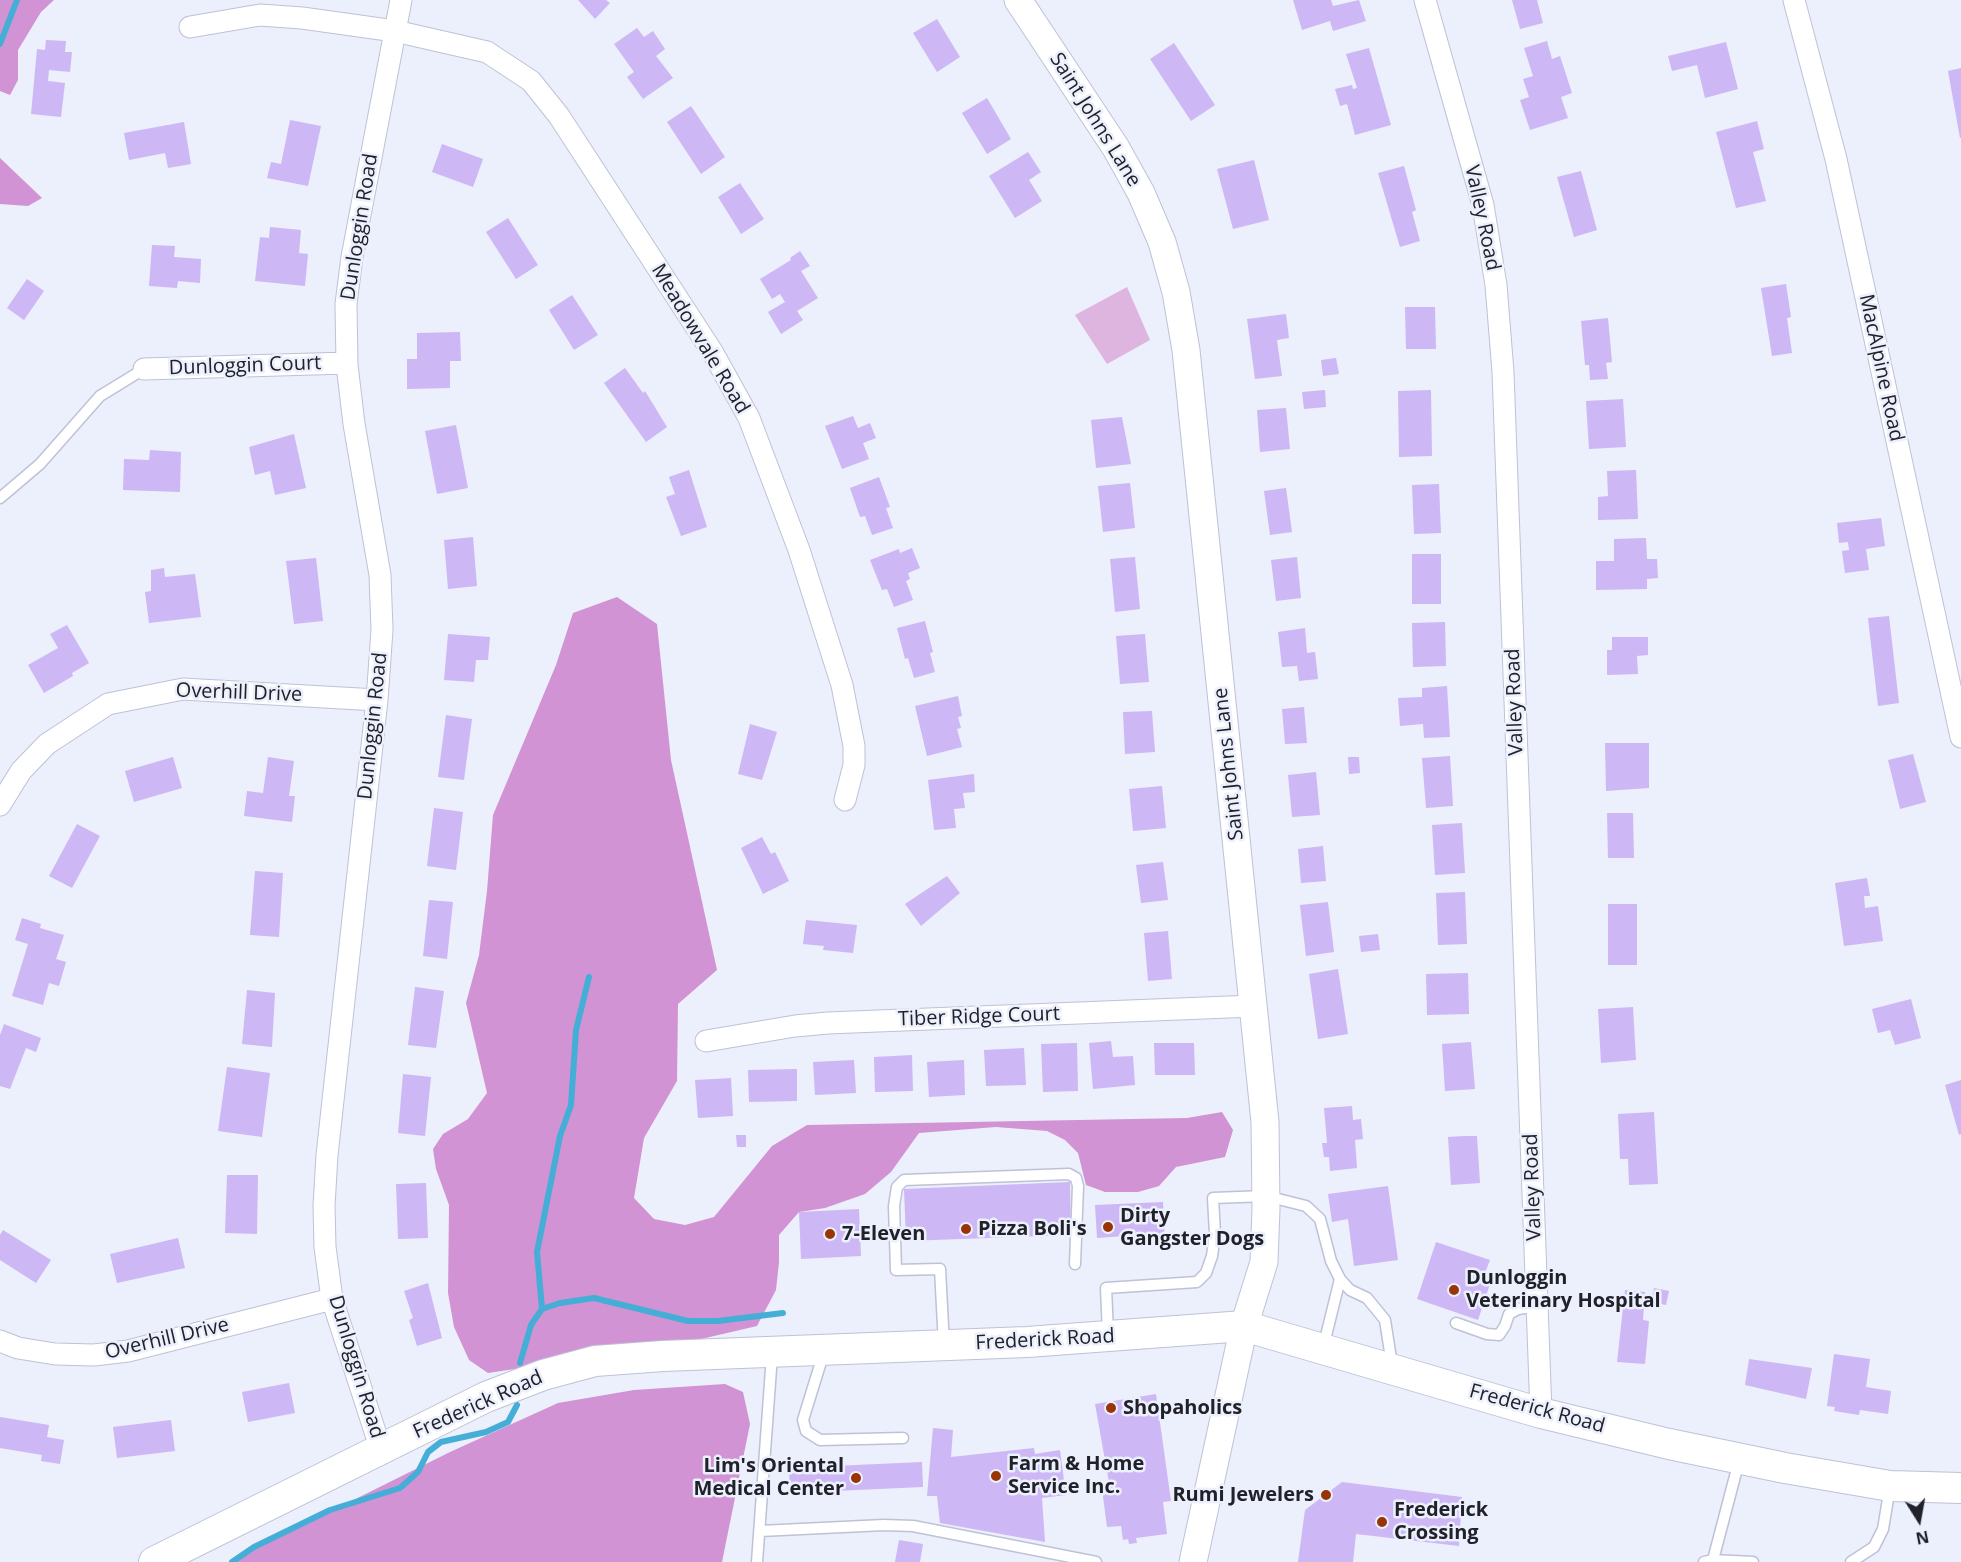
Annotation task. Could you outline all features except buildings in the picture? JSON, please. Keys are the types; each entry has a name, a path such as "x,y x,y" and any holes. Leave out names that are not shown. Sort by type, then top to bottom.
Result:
{"main road":[{"name":"Frederick Road","path":"154,1562 486,1397 543,1375 595,1361 944,1345 1244,1326 1541,1413 1740,1459 1890,1486 1961,1488"}],"street":[{"name":"Dunloggin Road","path":"381,1450 332,1299 325,1237 327,1155 377,700 382,630 380,575 354,424 347,363 346,304 352,257 401,0"},
{"name":"Saint Johns Lane","path":"1018,0 1116,148 1141,193 1162,242 1176,292 1186,350 1265,1122 1266,1196 1264,1262 1244,1326 1192,1562"},
{"name":"Valley Road","path":"1425,0 1484,206 1500,339 1541,1413"},
{"name":"MacAlpine Road","path":"1794,0 1836,159 1961,737"},
{"name":"Meadowvale Road","path":"190,27 260,15 302,18 395,31 487,52 531,81 559,116 724,372 759,442 799,550 833,653 850,718 854,765 845,800"},
{"name":"Dunloggin Court","path":"144,369 347,363"},
{"name":"Overhill Drive","path":"0,805 21,771 47,744 108,704 183,688 377,700"},
{"name":"Tiber Ridge Court","path":"706,1041 795,1026 828,1023 1254,1006"},
{"name":"Overhill Drive","path":"0,1341 18,1348 55,1353 94,1355 128,1351 332,1299"}],"lane":[{"path":"0,498 39,464 100,396 144,369"},
{"path":"944,1345 940,1269 896,1270 894,1206 897,1187 904,1180 1069,1174 1076,1178 1078,1185 1075,1264"},
{"path":"1108,1336 1106,1288 1197,1282 1206,1273 1212,1256 1215,1234 1213,1198 1266,1196 1306,1206 1320,1219 1331,1261 1340,1279 1350,1290 1367,1298 1385,1320 1393,1368"},
{"path":"1323,1348 1340,1279"},
{"path":"1455,1323 1487,1334 1498,1335 1505,1326 1509,1314 1518,1309 1538,1305"},
{"path":"825,1350 803,1420 806,1431 820,1440 903,1438"},
{"path":"757,1562 772,1352"},
{"path":"1740,1459 1709,1561 1753,1562"},
{"path":"1851,1562 1874,1547 1883,1529 1890,1486"},
{"path":"760,1531 884,1525 913,1526 1096,1562"}],"shaded area":[{"path":"0,0 54,0 41,12 18,50 18,80 10,95 0,91"},
{"path":"0,158 42,198 28,206 0,204"},
{"path":"1127,287 1150,340 1107,364 1075,315"},
{"path":"617,597 657,624 671,760 717,970 678,1004 677,1081 644,1138 634,1198 654,1219 685,1225 714,1217 772,1146 807,1125 1187,1118 1222,1112 1233,1130 1225,1157 1176,1167 1159,1186 1138,1192 1105,1192 1086,1185 1078,1153 1065,1140 1047,1131 996,1127 919,1133 891,1172 865,1194 825,1208 799,1212 779,1235 776,1290 757,1326 684,1343 488,1373 469,1360 454,1327 448,1293 449,1205 436,1169 433,1149 443,1134 468,1119 487,1093 466,1003 479,955 493,815 556,665 573,613"},
{"path":"725,1384 743,1392 750,1424 722,1562 229,1562 450,1452 558,1403 634,1390"}],"waterway":[{"path":"0,44 17,0"},
{"path":"542,1309 537,1252 560,1136 571,1105 576,1030 589,977"},
{"path":"520,1363 531,1325 542,1309 560,1303 594,1298 688,1321 718,1321 783,1313"},
{"path":"232,1562 254,1547 330,1510 400,1488 418,1472 428,1452 441,1442 486,1432 508,1422 517,1405"}],"place":[{"name":"Dirty Gangster Dogs","path":"1108,1227"},
{"name":"Pizza Boli's","path":"966,1229"},
{"name":"7-Eleven","path":"830,1234"},
{"name":"Dunloggin Veterinary Hospital","path":"1454,1290"},
{"name":"Shopaholics","path":"1111,1408"},
{"name":"Farm & Home Service Inc.","path":"996,1476"},
{"name":"Lim's Oriental Medical Center","path":"856,1478"},
{"name":"Rumi Jewelers","path":"1326,1495"},
{"name":"Frederick Crossing","path":"1382,1522"}]}
